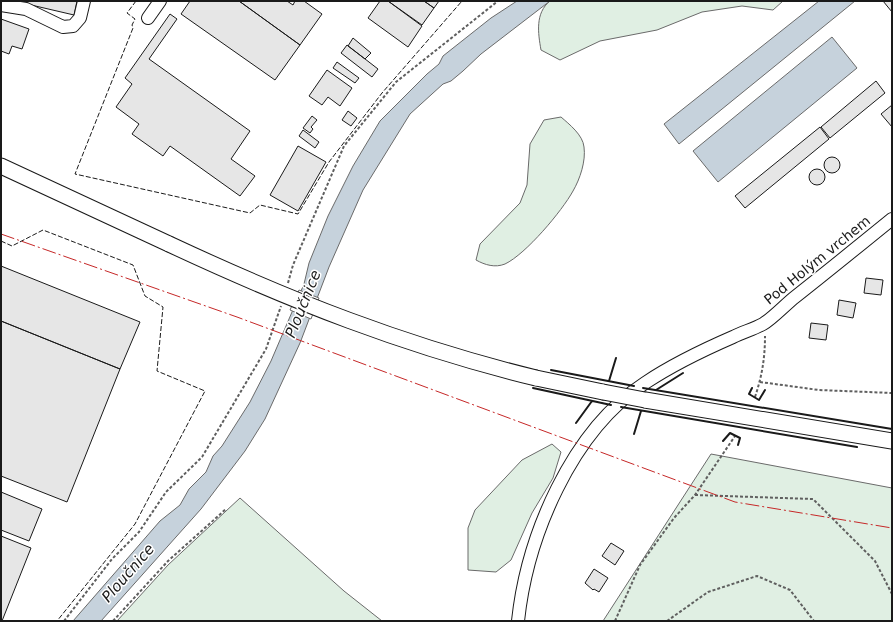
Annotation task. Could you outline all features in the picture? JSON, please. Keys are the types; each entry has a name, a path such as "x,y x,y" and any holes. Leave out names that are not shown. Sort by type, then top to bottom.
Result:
{"main road":[{"path":"1,166 204,260 321,311 410,343 536,378 603,392 892,441"}],"street":[{"path":"1,5 26,9 63,28 73,26 80,18 84,1"},
{"path":"148,18 160,1"},
{"name":"Pod Holým vrchem","path":"764,323 892,219"},
{"path":"518,621 520,596 527,566 539,532 558,488 573,462 602,420 631,393 669,368 731,337 764,323"}],"path":[{"name":"Pod Holým vrchem","path":"755,397 760,382 765,356 764,323"},
{"path":"760,382 819,390 892,393"},
{"path":"615,621 640,565 674,518 695,495 735,436"},
{"path":"695,495 813,499 875,561 892,594"},
{"path":"113,621 168,562 226,509"},
{"path":"667,621 708,592 757,576 790,590 814,621"}],"green space":[{"path":"550,1 783,1 773,10 742,6 702,12 657,30 600,41 560,60 541,50 539,37 540,17 545,6"},
{"path":"561,117 572,126 581,138 584,147 582,170 573,191 543,231 514,259 498,266 486,265 476,260 480,244 520,203 527,185 530,144 544,120"},
{"path":"552,444 561,452 553,478 532,513 511,560 496,572 468,570 468,528 475,510 522,460"},
{"path":"711,454 892,488 892,621 603,621"},
{"path":"240,498 344,591 382,621 117,621 168,565"}],"water":[{"name":"Ploučnice","path":"517,1 550,1 481,54 451,81 443,84 410,114 363,190 329,267 300,343 265,419 245,451 201,509 101,621 73,621 160,521 180,505 189,489 206,472 213,456 222,446 250,402 271,361 304,284 309,263 328,216 353,166 380,121 439,64 443,56 491,18"},
{"path":"819,1 855,1 679,144 664,124"},
{"path":"832,37 857,68 718,182 693,151"}],"pier":[{"path":"299,290 319,298 311,319 290,310"}],"building":[{"path":"14,1 77,1 74,15"},
{"path":"190,1 239,1 300,45 275,80 181,14"},
{"path":"239,1 287,1 293,5 295,1 304,1 322,14 300,45"},
{"path":"380,1 388,1 422,26 408,47 368,18"},
{"path":"388,1 424,1 434,8 422,25"},
{"path":"424,1 439,1 434,8"},
{"path":"883,1 892,1 892,12"},
{"path":"170,14 177,19 149,59 250,131 231,159 255,176 240,196 170,146 163,156 132,134 139,124 116,107 132,84 125,78"},
{"path":"1,19 29,29 22,49 12,46 9,54 1,51"},
{"path":"353,38 371,53 365,59 348,46"},
{"path":"347,45 378,69 372,77 341,53"},
{"path":"337,62 359,78 355,83 333,68"},
{"path":"327,70 352,88 340,106 328,97 322,105 309,96"},
{"path":"876,81 885,93 830,138 821,127"},
{"path":"892,105 892,127 881,114"},
{"path":"348,111 357,118 351,126 342,120"},
{"path":"312,116 317,120 311,127 313,129 310,133 303,128"},
{"path":"820,127 829,139 745,208 735,196"},
{"path":"303,130 319,142 315,148 299,136"},
{"path":"298,146 326,162 298,211 270,195"},
{"path":"829,157 835,157 840,162 838,171 835,173 829,173 824,168 824,162"},
{"path":"814,169 820,169 825,174 823,183 820,185 814,185 809,180 809,174"},
{"path":"1,266 140,322 120,369 1,321"},
{"path":"866,278 883,280 881,295 864,293"},
{"path":"839,300 856,303 853,318 837,315"},
{"path":"1,321 120,369 67,502 1,476"},
{"path":"811,323 828,325 826,340 809,338"},
{"path":"1,492 42,509 29,541 1,530"},
{"path":"1,536 31,548 2,621 1,621"},
{"path":"611,543 624,551 615,565 602,556"},
{"path":"594,569 608,578 599,592 594,589 593,590 585,583"}],"fence":[{"path":"136,1 127,13 135,19 132,25 133,28 75,174 250,213 260,205 298,214 329,162 382,93 462,1"},
{"path":"1,241 12,246 43,230 133,265 145,296 163,307 157,371 205,391 135,524 57,621"}],"wall":[{"path":"609,381 616,358"},
{"path":"551,370 634,386"},
{"path":"656,390 683,373"},
{"path":"533,388 611,405"},
{"path":"643,388 892,429"},
{"path":"752,388 749,394 759,400 765,390"},
{"path":"576,423 592,401"},
{"path":"621,407 857,447"},
{"path":"634,434 641,411"},
{"path":"723,441 730,433 740,438 738,445"}],"power":[{"path":"1,234 237,317 735,502 892,528"}]}
